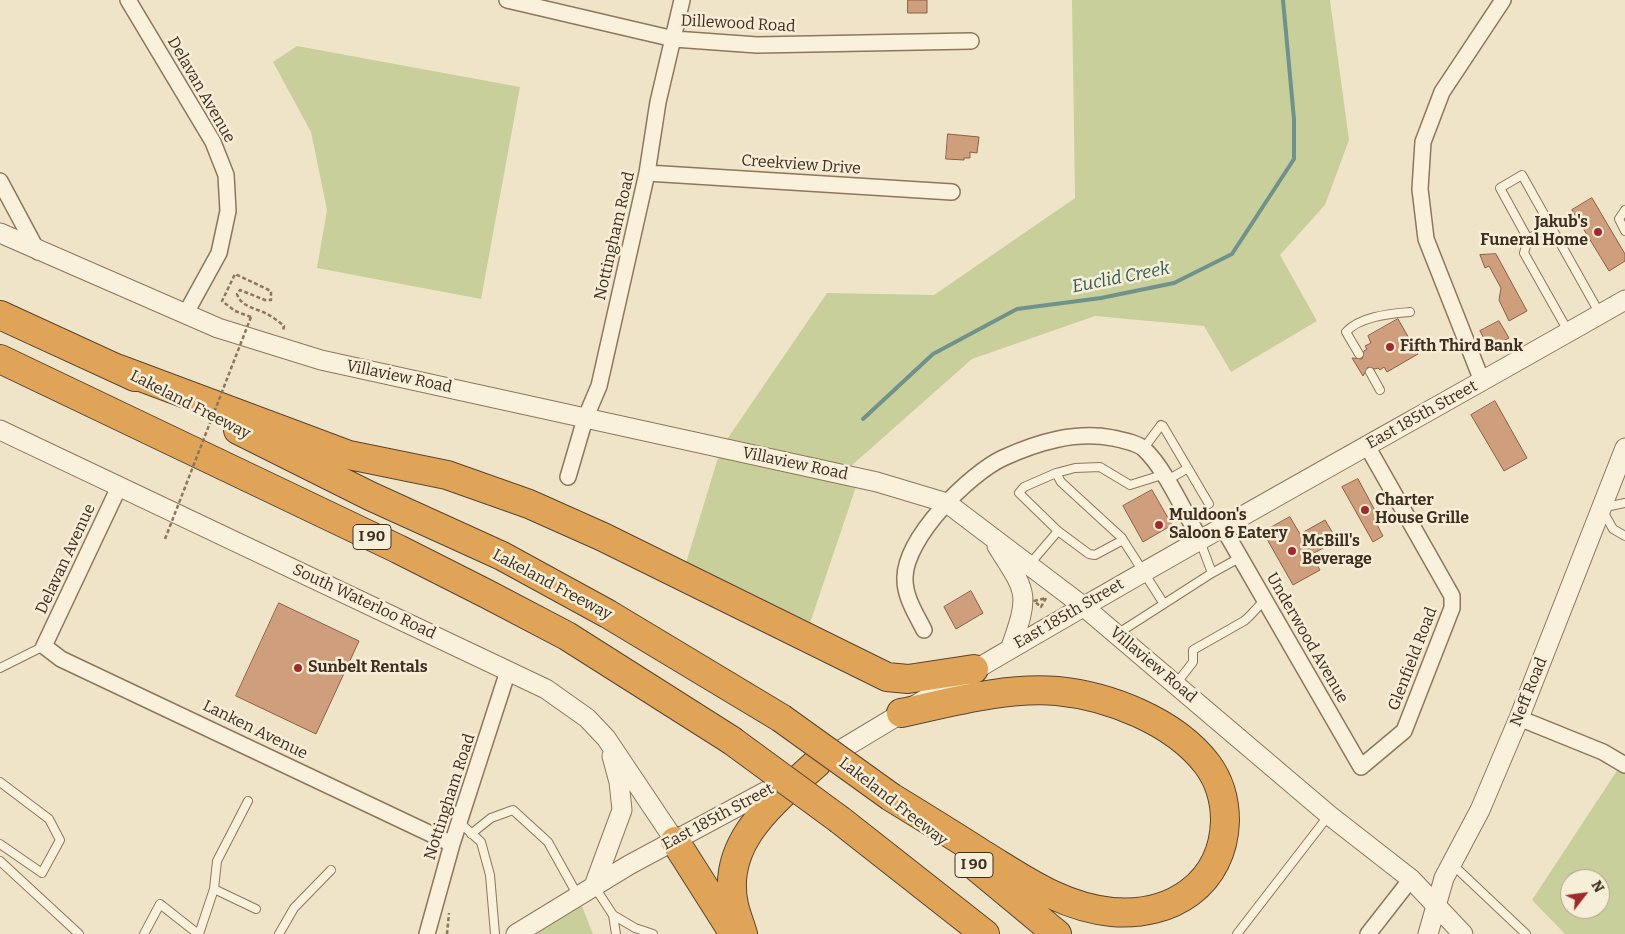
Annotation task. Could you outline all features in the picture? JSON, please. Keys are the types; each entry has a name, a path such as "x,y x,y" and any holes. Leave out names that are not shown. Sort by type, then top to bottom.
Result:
{"highway":[{"name":"Lakeland Freeway","path":"0,315 119,369 370,496 502,556 608,614 781,718 891,797 1056,934"},
{"name":"I 90","path":"0,359 398,549 567,636 731,740 840,820 985,934"},
{"path":"119,369 350,455 447,475 530,504 603,537 887,677 908,679 974,669"},
{"path":"891,797 1050,896 1111,912 1152,910 1168,906 1187,896 1203,881 1217,861 1224,839 1225,814 1220,788 1207,764 1185,741 1152,720 1107,701 1057,691 997,693 902,713"},
{"path":"743,934 734,903 733,872 740,848 762,813 818,763"},
{"path":"840,820 958,934"},
{"path":"675,841 734,934"}],"street":[{"name":"Delavan Avenue","path":"128,0 213,142 226,175 228,211 219,253 186,313"},
{"name":"Dillewood Road","path":"507,0 674,38 757,45 971,42"},
{"name":"Nottingham Road","path":"568,477 585,418 599,386 647,174 658,102 682,0"},
{"path":"1482,381 1426,239 1420,189 1423,142 1442,92 1503,0"},
{"name":"Creekview Drive","path":"647,174 952,192"},
{"path":"0,181 38,252"},
{"name":"Villaview Road","path":"0,233 38,252 218,328 322,360 877,482 947,503 1084,606 1329,815 1411,879 1437,904 1463,934"},
{"name":"East 185th Street","path":"516,934 594,886 818,763 1011,647 1222,526 1625,300"},
{"name":"South Waterloo Road","path":"0,430 546,689 587,718 606,738 675,841"},
{"path":"924,630 910,603 905,577 912,548 923,530 947,503 1002,458 1065,436 1094,434 1121,440 1144,448 1200,540"},
{"name":"Glenfield Road","path":"1361,767 1404,731 1452,608 1452,596 1367,446"},
{"name":"Neff Road","path":"1428,934 1444,878 1480,810 1519,718 1625,450"},
{"name":"Delavan Avenue","path":"44,646 120,486"},
{"name":"Underwood Avenue","path":"1222,526 1361,767"},
{"path":"989,534 1018,579 1024,596 1024,611 1011,647"},
{"name":"Lanken Avenue","path":"44,646 61,659 452,844"},
{"name":"Nottingham Road","path":"427,934 452,844 508,671"},
{"path":"1519,718 1603,752 1625,765"},
{"path":"594,886 622,810 616,767 606,738"},
{"path":"1368,934 1411,879"}],"lane":[{"path":"1528,239 1500,188 1522,175 1600,314"},
{"path":"1625,210 1619,219 1625,231"},
{"path":"1550,226 1528,239 1524,252 1568,332"},
{"path":"1359,354 1346,332 1348,329 1359,323 1388,314 1410,312"},
{"path":"1370,372 1380,390"},
{"path":"1144,448 1160,425 1209,504"},
{"path":"1123,540 1095,555 1089,554 1058,531 1019,493 1024,486 1056,473 1075,468 1100,467 1130,485 1164,478 1188,468"},
{"path":"1056,473 1061,482 1119,533 1164,604"},
{"path":"1625,503 1601,508 1613,529 1625,536"},
{"path":"1029,565 1058,531"},
{"path":"1200,540 1212,573"},
{"path":"1117,634 1240,557"},
{"path":"1176,684 1192,662 1193,650 1244,621 1251,615 1253,609 1266,600"},
{"path":"2,665 44,646"},
{"path":"0,782 49,819 60,840 42,873 0,844"},
{"path":"144,934 160,904 199,934 214,889 217,861 248,801"},
{"path":"471,834 491,818 513,810 548,842 578,896"},
{"path":"1238,934 1329,815"},
{"path":"459,822 480,842 490,875 495,934"},
{"path":"0,861 79,934"},
{"path":"1452,864 1526,934"},
{"path":"279,934 294,908 331,870"},
{"path":"594,886 613,914 635,928 653,934"},
{"path":"214,889 256,909"},
{"path":"613,914 616,934"}],"path":[{"path":"165,539 251,317 235,311 222,302 235,274 271,291 271,300 264,300 240,290 237,294 239,299 249,307 268,314 284,326 283,331"}],"green space":[{"path":"1072,0 1330,0 1349,140 1325,205 1280,255 1317,321 1231,372 1204,326 1095,316 972,359 842,474 859,478 805,638 682,576 721,448 827,293 934,295 1075,198"},
{"path":"297,46 520,87 481,299 317,268 327,210 311,132 273,62"},
{"path":"1622,763 1625,765 1625,934 1565,934 1532,900"},
{"path":"578,896 593,934 530,934"}],"building":[{"path":"908,0 927,0 927,13 908,13"},
{"path":"948,134 979,137 977,153 970,152 970,158 964,158 964,160 946,159"},
{"name":"Jakub's Funeral Home","path":"1592,198 1625,254 1625,261 1609,271 1572,210"},
{"path":"1496,254 1527,311 1509,321 1499,300 1501,288 1489,266 1485,268 1480,255"},
{"name":"Fifth Third Bank","path":"1398,319 1418,354 1387,372 1384,367 1380,370 1368,367 1363,376 1352,358 1362,359 1364,351 1367,349 1365,346 1371,343 1368,336"},
{"path":"1499,321 1509,338 1489,348 1480,331"},
{"path":"1495,401 1527,458 1504,471 1471,415"},
{"name":"Charter House Grille","path":"1358,479 1378,516 1374,519 1383,536 1373,542 1342,487"},
{"path":"1152,490 1172,525 1143,542 1123,506"},
{"name":"McBill's Beverage","path":"1290,517 1300,534 1325,520 1337,540 1311,555 1320,570 1293,585 1263,532"},
{"path":"971,591 983,613 956,629 944,607"},
{"name":"Sunbelt Rentals","path":"279,603 359,641 316,734 236,696"}],"waterway":[{"name":"Euclid Creek","path":"863,419 933,354 1017,309 1101,298 1174,283 1232,254 1294,159 1294,119 1283,0"}],"place":[{"name":"Jakub's Funeral Home","path":"1598,232"},
{"name":"Fifth Third Bank","path":"1390,347"},
{"name":"Charter House Grille","path":"1365,510"},
{"name":"Muldoon's Saloon & Eatery","path":"1159,525"},
{"name":"McBill's Beverage","path":"1292,551"},
{"name":"Sunbelt Rentals","path":"298,668"}]}
